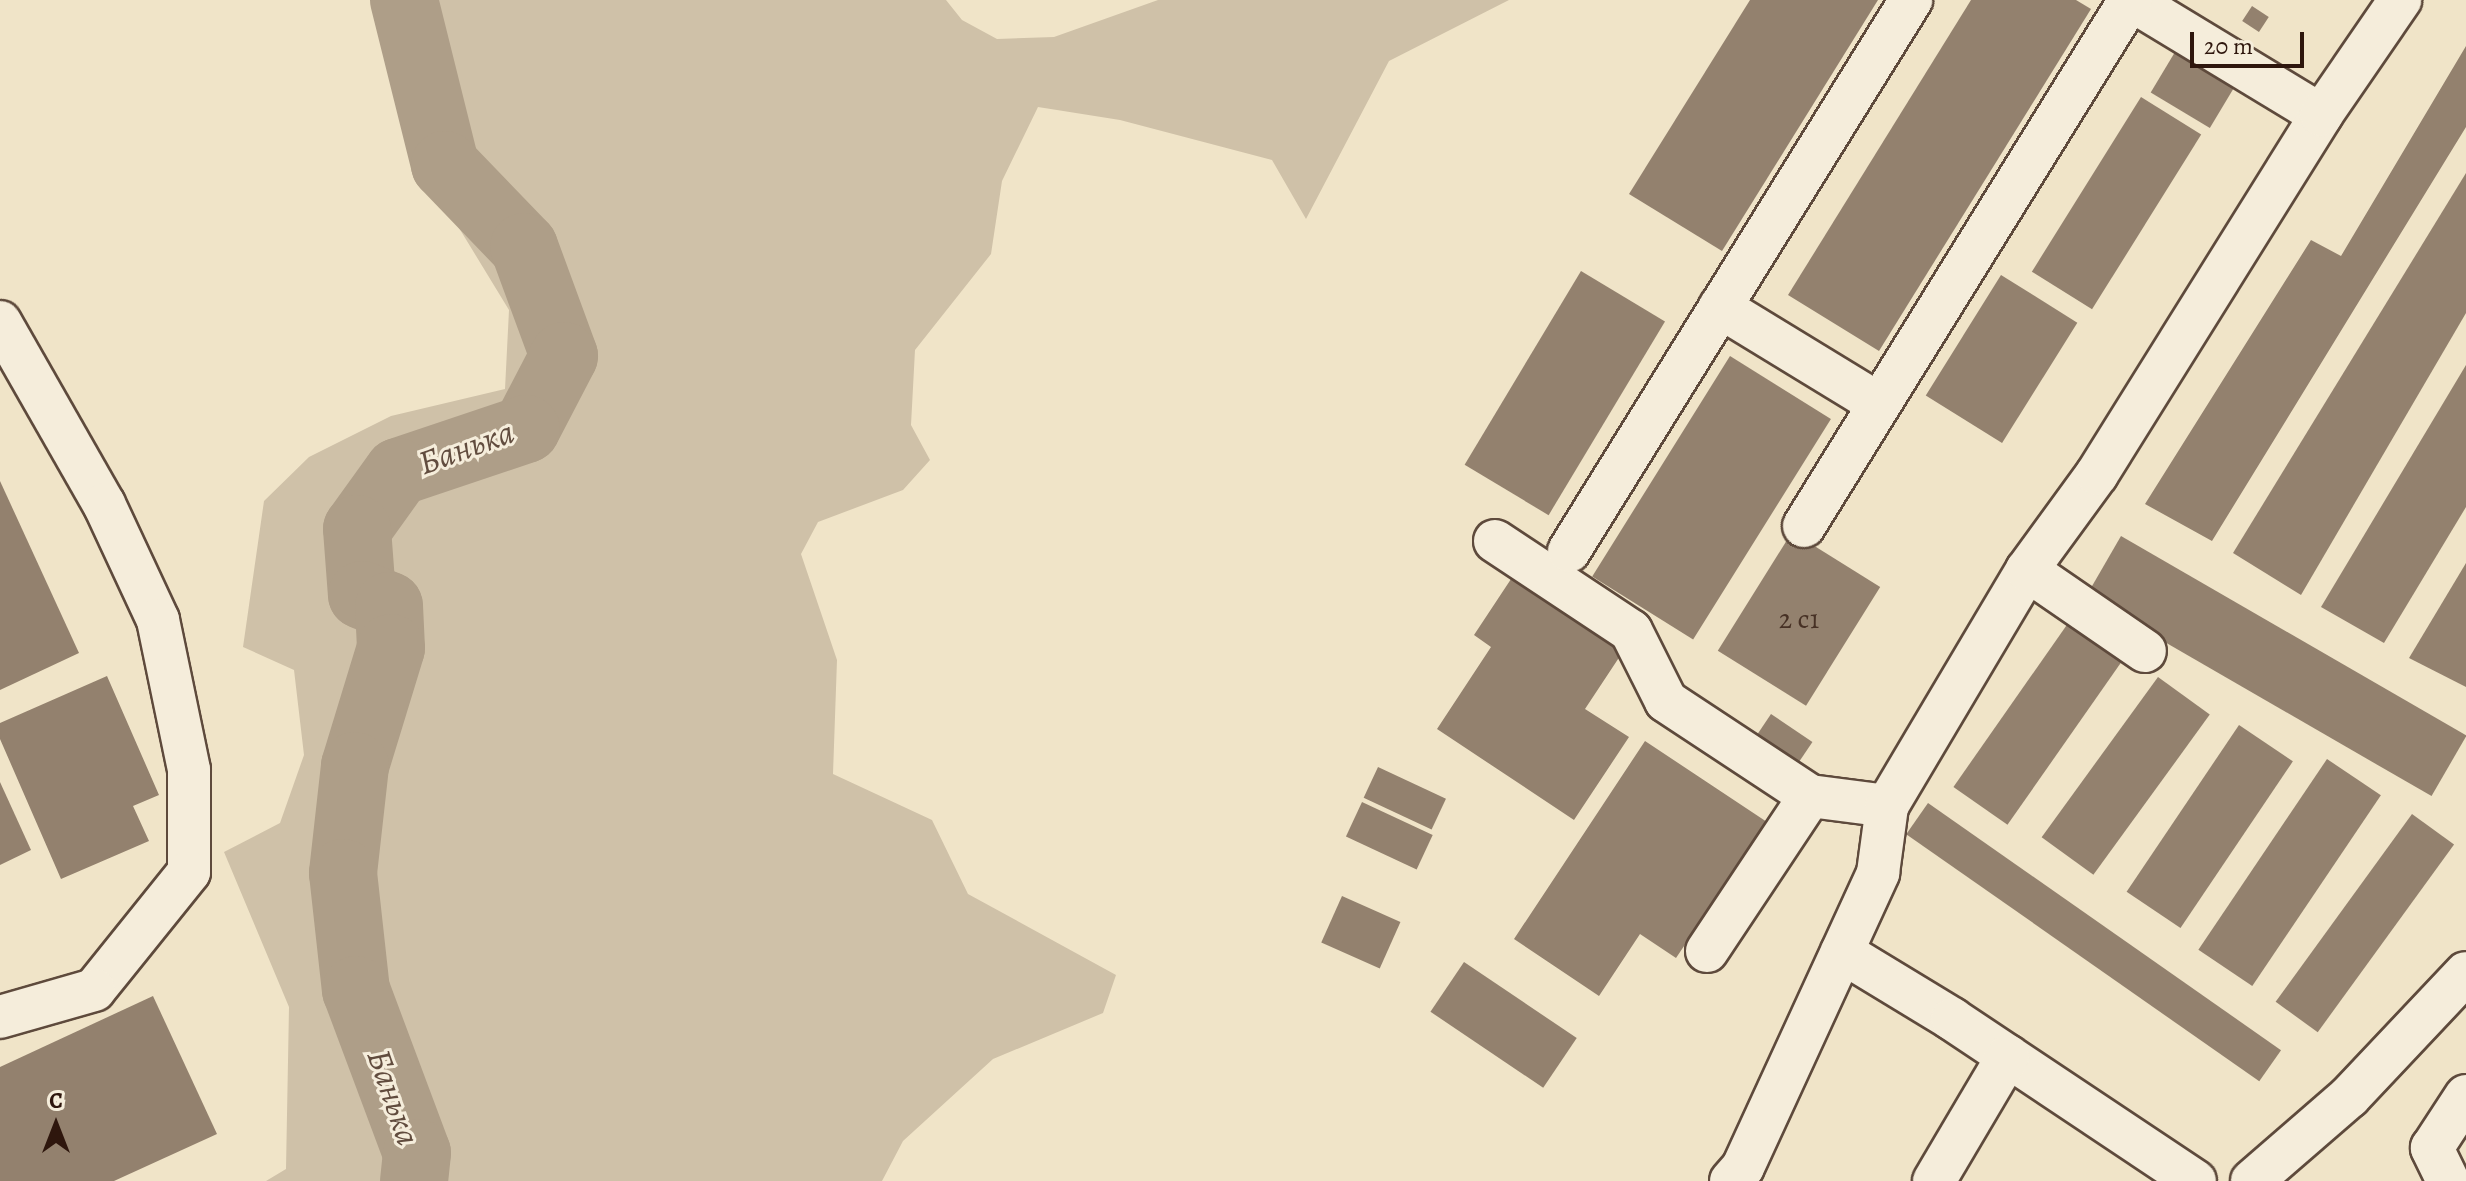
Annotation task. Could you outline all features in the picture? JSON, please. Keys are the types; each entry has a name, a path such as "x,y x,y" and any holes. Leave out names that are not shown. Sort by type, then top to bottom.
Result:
{"lane":[{"path":"1569,551 1911,0"},
{"path":"1731,1181 1743,1167 1878,873 1887,806 2027,570 2097,474 2321,115 2400,0"},
{"path":"1804,526 2120,3 2321,115"},
{"path":"1720,307 1879,404"},
{"path":"0,322 104,504 158,620 189,770 189,872 94,990 0,1017"},
{"path":"1495,541 1631,631 1666,701 1810,796 1887,806"},
{"path":"2027,570 2145,651"},
{"path":"1707,951 1810,796"},
{"path":"1842,952 2008,1056 2195,1181"},
{"path":"2252,1181 2349,1097 2466,973"},
{"path":"1934,1181 2008,1056"},
{"path":"2448,1181 2432,1148 2466,1096"}],"shaded area":[{"path":"381,0 946,0 962,20 997,39 1054,37 1158,0 1509,0 1389,61 1306,219 1272,160 1120,120 1038,107 1002,181 991,254 915,350 911,425 930,460 903,490 818,522 801,554 837,660 833,774 932,820 968,894 1116,975 1103,1013 993,1059 903,1141 882,1181 266,1181 286,1169 289,1007 224,852 280,823 304,755 294,670 243,647 264,501 309,457 391,416 505,389 509,310 442,200 396,73"}],"building":[{"path":"1750,0 1878,0 1722,251 1629,194"},
{"path":"1971,0 2076,0 2091,9 1879,351 1788,295"},
{"path":"2252,6 2269,17 2259,32 2242,21"},
{"path":"2466,46 2466,127 2212,541 2145,504 2311,240 2341,256"},
{"path":"2178,47 2237,83 2210,128 2151,92"},
{"path":"2141,97 2201,135 2092,309 2032,272"},
{"path":"2466,173 2466,313 2301,595 2233,553"},
{"path":"1581,271 1665,321 1549,515 1465,465"},
{"path":"2001,275 2077,323 2002,443 1926,395"},
{"path":"1730,356 1831,419 1693,640 1592,576"},
{"path":"2466,365 2466,507 2384,643 2321,607"},
{"path":"0,481 79,653 0,690"},
{"path":"1792,532 1880,587 1806,706 1718,651"},
{"path":"2121,536 2466,735 2432,796 2086,597"},
{"path":"2466,563 2466,687 2409,658"},
{"path":"1515,573 1626,647 1585,709 1629,737 1574,820 1437,729 1491,647 1474,635"},
{"path":"2071,619 2125,657 2007,825 1953,787"},
{"path":"107,676 159,795 133,806 149,841 61,879 0,739 0,723"},
{"path":"2158,677 2210,715 2093,875 2042,837"},
{"path":"1771,714 1812,742 1797,764 1756,736"},
{"path":"2239,725 2293,761 2180,928 2127,892"},
{"path":"1645,741 1767,822 1676,958 1640,934 1599,996 1514,939"},
{"path":"2327,759 2381,795 2252,986 2198,950"},
{"path":"1378,767 1446,799 1432,830 1364,798"},
{"path":"0,782 31,850 0,865"},
{"path":"1362,802 1433,835 1417,869 1346,836"},
{"path":"1928,803 2281,1050 2259,1081 1906,834"},
{"path":"2412,814 2454,845 2318,1032 2276,1002"},
{"path":"1342,896 1400,922 1380,969 1321,943"},
{"path":"1464,962 1577,1038 1543,1088 1430,1012"},
{"path":"153,996 217,1134 114,1181 0,1181 0,1067"}],"waterway":[{"name":"Банька","path":"404,0 445,165 524,247 564,356 526,429 398,472 357,529 362,595 389,606 391,648 355,766 343,873 356,990 417,1153 414,1181"}]}
